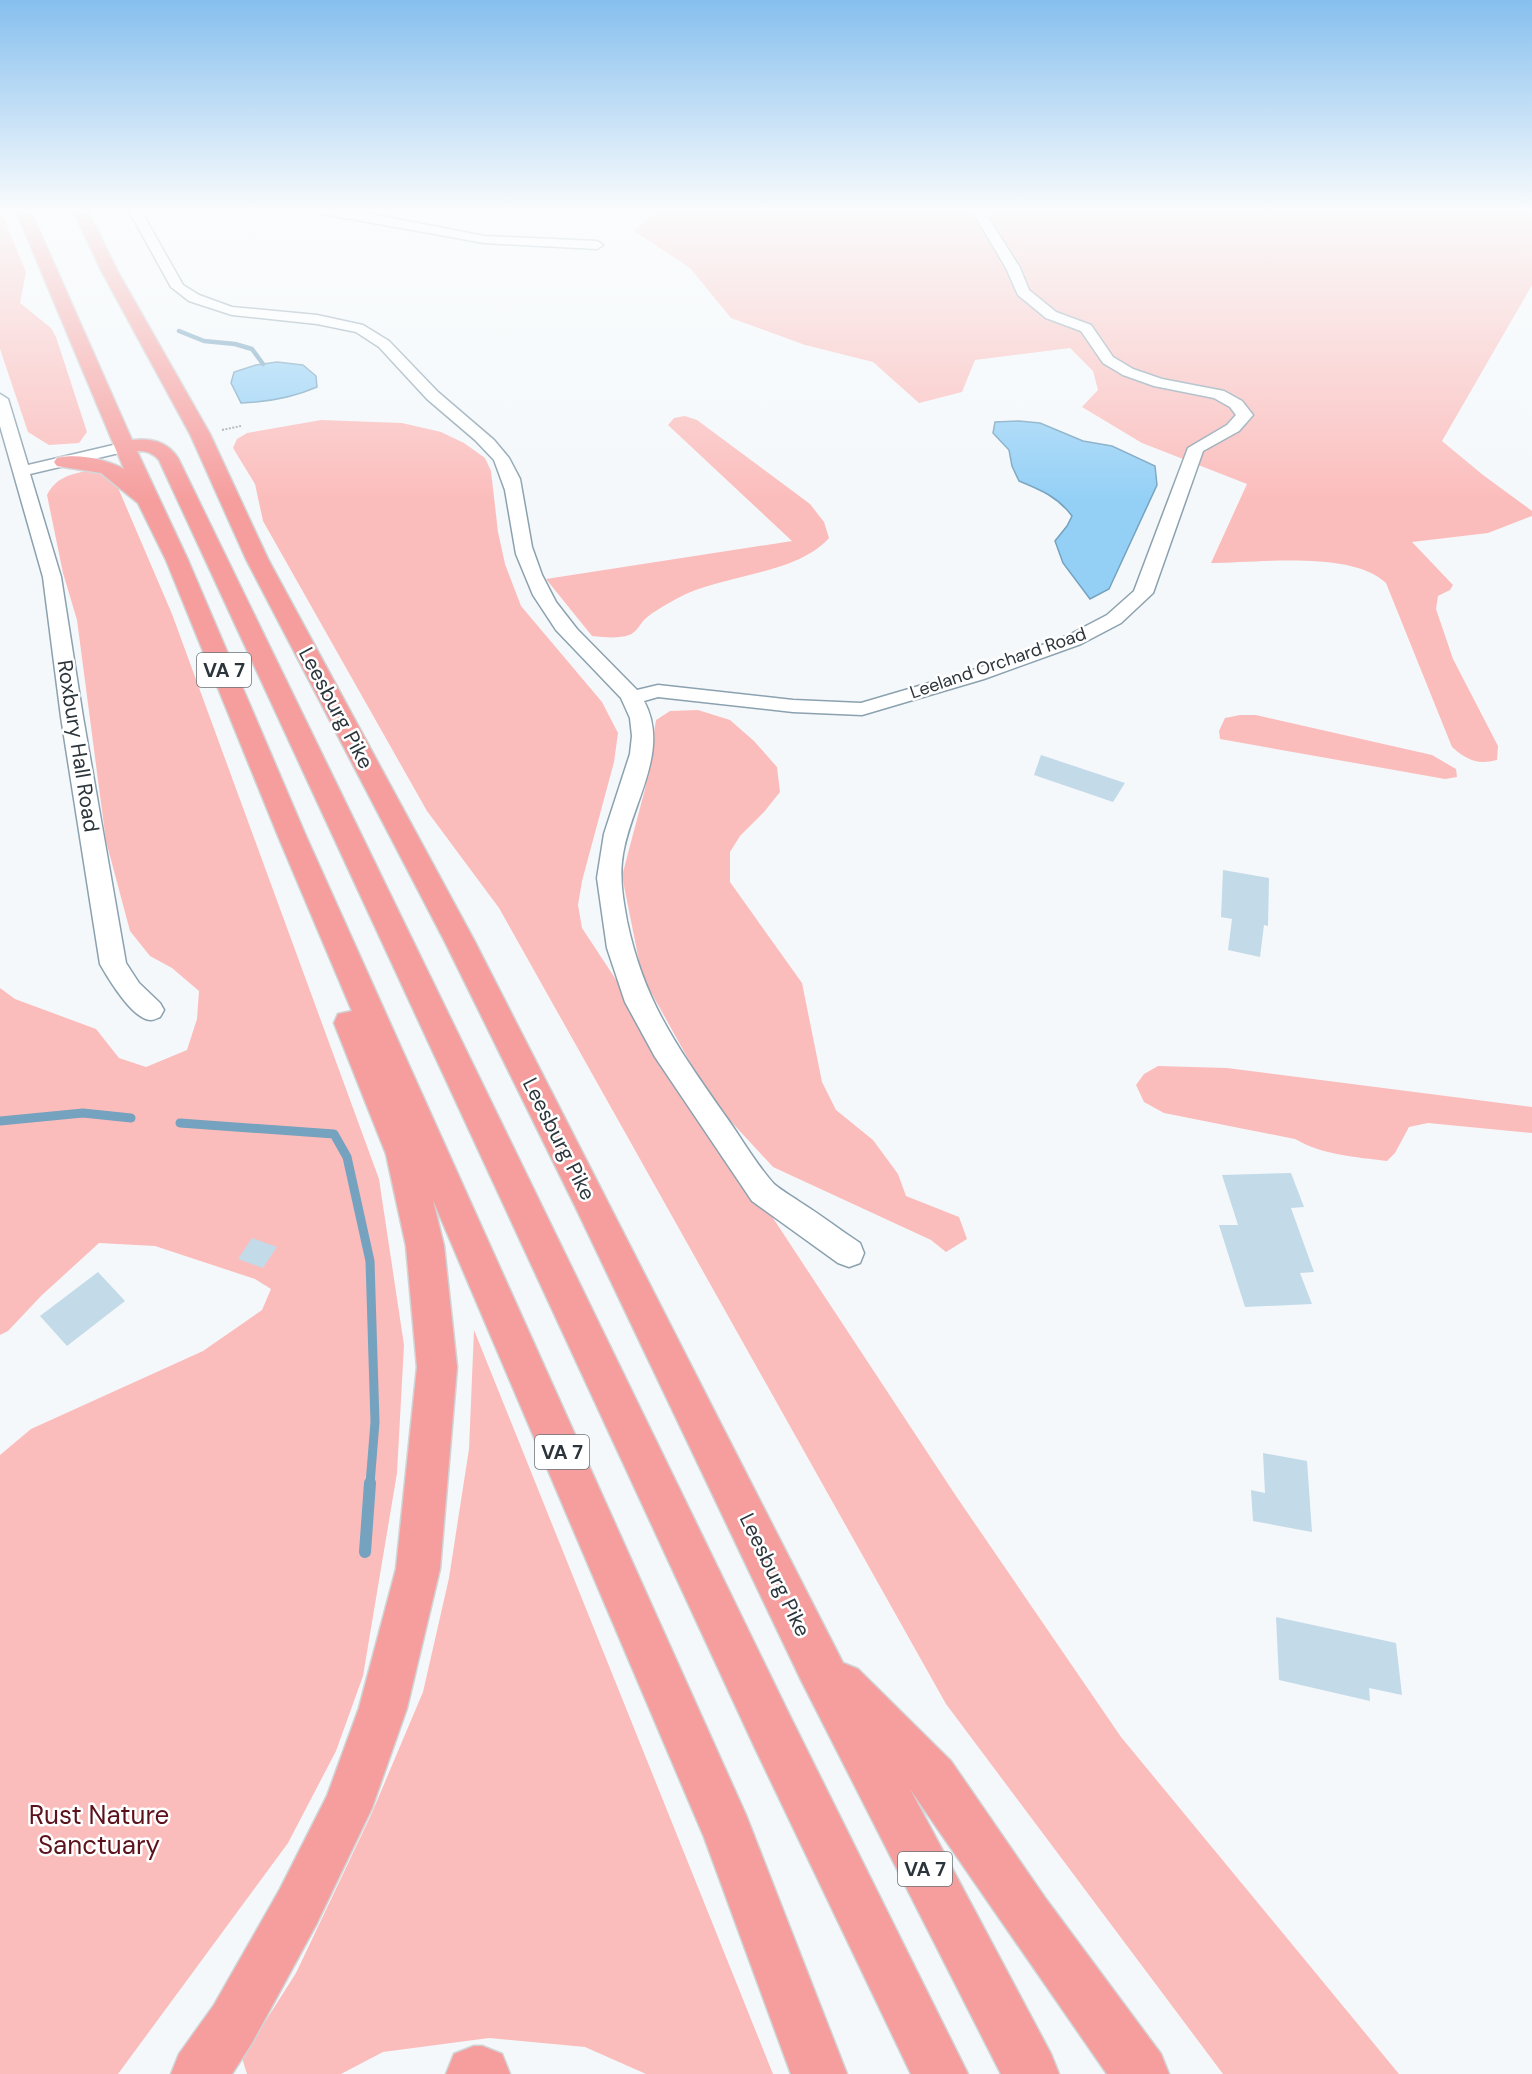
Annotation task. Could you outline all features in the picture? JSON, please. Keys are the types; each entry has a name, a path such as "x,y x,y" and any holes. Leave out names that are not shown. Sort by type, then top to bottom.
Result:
{"highway":[{"name":"VA 7","path":"63,306 150,506 177,560 292,836 728,1833 819,2074"},
{"name":"Leesburg Pike","path":"129,306 200,434 257,559 459,940 594,1206 818,1664 1031,2074"},
{"path":"64,462 92,449 102,439 98,387"},
{"path":"126,447 152,445 160,448 168,458 767,1720 940,2074"},
{"path":"64,462 109,468 118,473 150,506"},
{"path":"198,2074 233,2024 298,1907 347,1808 383,1708 417,1569 437,1367 425,1246 404,1154 318,943 292,836"},
{"path":"818,1664 934,1778 1028,1917 1141,2074"},
{"path":"474,2074 482,2074"}],"street":[{"path":"216,306 360,328 381,343 440,403 490,444 505,465 513,488 523,545 532,573 547,604 559,621 618,680 632,698 641,719 641,744 637,768 617,825 609,872 620,949 638,1004 661,1048 765,1194 849,1253"},
{"name":"Leeland Orchard Road","path":"632,698 658,691 793,706 862,708 977,675 1074,640 1114,619 1143,593 1196,448 1233,428 1245,415 1236,404 1219,394 1158,383 1128,372 1108,360 1086,327 1051,315 1040,306"},
{"name":"Roxbury Hall Road","path":"0,399 52,577 72,717 114,964 130,990 151,1010"},
{"path":"22,471 126,447"}],"green space":[{"path":"0,306 23,306 51,328 87,432 79,443 49,445 28,432 0,349"},
{"path":"721,306 1520,306 1442,441 1532,511 1532,516 1488,533 1412,542 1453,585 1450,590 1438,596 1436,609 1453,659 1498,746 1497,760 1478,762 1452,747 1386,583 1370,573 1328,562 1211,563 1247,484 1142,443 1082,407 1098,390 1093,371 1070,348 975,360 962,392 919,403 873,362 805,345 731,318"},
{"path":"685,416 697,420 810,504 824,522 829,538 814,551 797,560 714,584 676,599 649,616 629,635 592,636 546,579 792,541 668,425 674,418"},
{"path":"321,420 402,423 441,432 464,443 485,458 491,471 498,532 505,564 521,606 602,702 618,733 614,762 582,881 578,905 582,928 956,1496 1121,1737 1399,2074 1223,2074 946,1704 499,908 427,811 263,521 255,484 233,448 237,439 247,433"},
{"name":"Rust Nature Sanctuary","path":"86,471 99,471 113,476 172,614 379,1179 404,1345 397,1473 363,1676 336,1751 288,1843 118,2074 0,2074 0,1455 31,1429 203,1351 262,1310 271,1289 255,1279 155,1246 99,1243 41,1296 8,1331 0,1335 0,988 15,999 96,1029 119,1058 146,1067 187,1050 197,1019 199,991 172,968 150,956 130,931 106,841 77,620 63,573 47,495 63,478"},
{"path":"698,710 730,720 754,741 777,767 780,792 740,836 730,852 730,882 802,983 822,1082 836,1110 873,1140 898,1174 906,1196 959,1217 967,1239 946,1252 931,1240 773,1167 711,1100 642,976 622,876 645,789 656,720 670,711"},
{"path":"1256,715 1432,755 1456,769 1457,777 1445,779 1220,739 1219,731 1225,718"},
{"path":"1158,1066 1227,1068 1532,1107 1532,1133 1428,1123 1409,1127 1395,1153 1387,1161 1339,1154 1317,1149 1295,1139 1164,1113 1144,1102 1136,1085 1144,1074"},
{"path":"474,1330 773,2074 646,2074 585,2047 489,2038 383,2052 341,2074 247,2074 242,2058 296,1973 371,1815 423,1692 449,1578 469,1449"}],"water":[{"path":"277,362 303,365 316,376 317,387 280,399 241,403 231,383 234,372 256,365"},
{"path":"995,422 1040,423 1083,441 1112,446 1155,466 1157,485 1109,589 1090,599 1063,563 1055,541 1072,516 1055,499 1019,481 1012,466 1009,450 993,433"}],"building":[{"path":"1041,755 1125,783 1113,802 1034,775"},
{"path":"1223,870 1269,878 1268,926 1264,925 1260,957 1228,950 1232,919 1221,917"},
{"path":"1291,1173 1304,1207 1291,1208 1314,1272 1300,1273 1312,1304 1245,1307 1219,1225 1238,1225 1222,1175"},
{"path":"252,1238 277,1247 263,1268 238,1259"},
{"path":"98,1272 125,1301 67,1346 40,1316"},
{"path":"1263,1453 1307,1461 1312,1532 1253,1521 1251,1490 1265,1493"},
{"path":"1276,1617 1396,1643 1402,1695 1369,1688 1370,1701 1279,1680"}],"waterway":[{"path":"179,331 204,341 235,344 252,349 263,364"},
{"path":"0,1121 83,1113 131,1118"},
{"path":"180,1123 334,1134 347,1157 370,1261 375,1422 370,1484"},
{"path":"365,1552 370,1483"}]}
